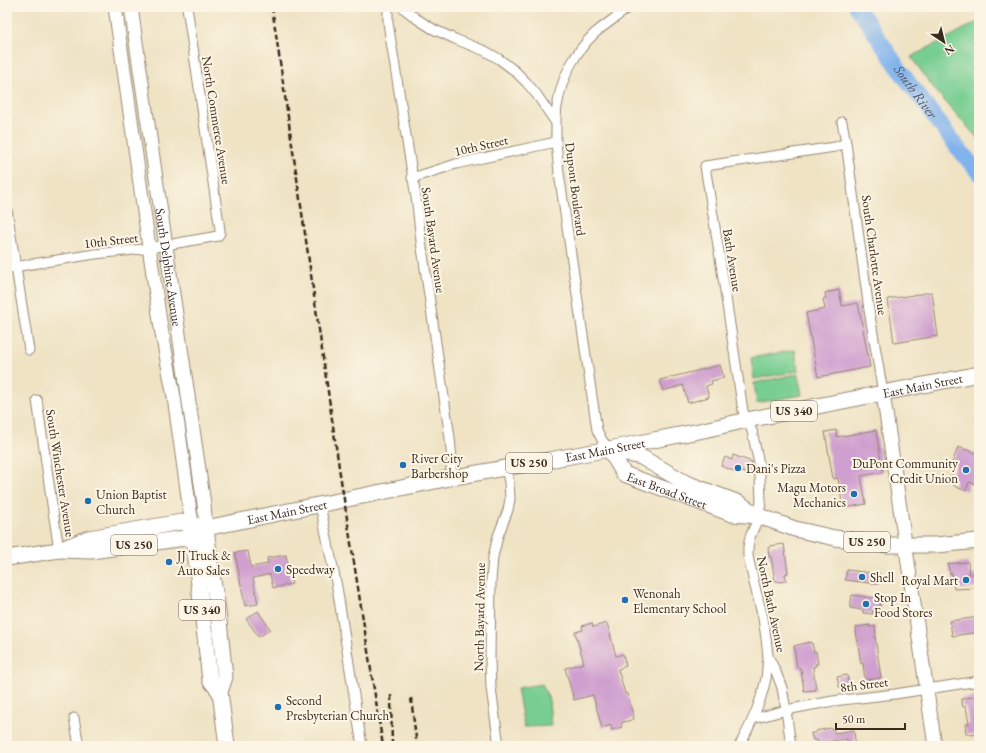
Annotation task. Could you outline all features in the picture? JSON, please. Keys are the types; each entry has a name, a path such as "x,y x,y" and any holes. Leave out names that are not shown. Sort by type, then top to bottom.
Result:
{"main road":[{"name":"South Delphine Avenue","path":"115,7 161,328 197,528"},
{"name":"South Delphine Avenue","path":"131,7 203,496 197,528"},
{"name":"East Main Street","path":"7,558 59,550 89,538 181,522 197,528 320,505 450,478 609,449 979,374"},
{"path":"883,393 936,746"},
{"name":"East Broad Street","path":"609,449 624,474 732,514 759,516"},
{"name":"East Broad Street","path":"609,449 641,457 686,483 739,503 759,516 795,529 834,538 888,545 936,545 979,541"},
{"name":"US 340","path":"197,528 210,680 220,692 227,746"}],"street":[{"name":"North Commerce Avenue","path":"187,7 220,230 218,236"},
{"name":"South Bayard Avenue","path":"388,7 388,23 417,204 421,241 450,438 452,460 450,478"},
{"path":"402,7 433,29 485,51 515,71 537,95 556,123"},
{"name":"Dupont Boulevard","path":"609,449 597,430 559,173 556,123 557,103 560,89 570,66 585,43 596,32 629,7"},
{"name":"South Charlotte Avenue","path":"842,122 869,310 883,393"},
{"name":"10th Street","path":"412,178 456,164 556,142"},
{"name":"Bath Avenue","path":"747,420 743,411 705,166 835,147 846,143"},
{"path":"7,210 29,350"},
{"name":"10th Street","path":"7,268 218,236"},
{"name":"South Winchester Avenue","path":"36,400 59,550"},
{"name":"North Bath Avenue","path":"747,420 752,431 760,477 761,501 759,516 750,537 748,556 763,618 768,656 782,688 791,746"},
{"name":"North Bayard Avenue","path":"499,746 491,688 491,581 493,557 510,499 506,468"},
{"path":"320,505 337,587 362,746"},
{"path":"739,746 753,719 760,700 766,678 768,656"},
{"name":"8th Street","path":"753,719 786,710 833,701 979,681"},
{"path":"74,718 79,746"}],"green space":[{"path":"979,21 979,140 935,90 911,57"},
{"path":"795,350 798,371 754,379 751,358"},
{"path":"798,374 802,395 757,403 754,383"},
{"path":"542,684 549,700 551,726 524,727 517,688"}],"building":[{"path":"839,290 842,306 858,303 870,367 818,377 806,313 825,309 823,299 826,298 825,293"},
{"path":"932,292 938,336 894,343 888,299"},
{"path":"720,365 724,378 711,381 712,384 706,386 709,397 688,403 683,385 663,391 660,380"},
{"path":"836,430 837,437 876,430 883,472 861,476 866,504 843,508 838,478 833,479 825,432"},
{"name":"DuPont Community Credit Union","path":"958,447 979,454 979,474 975,484 969,482 966,491 954,486 956,479 951,477 956,464 952,463"},
{"name":"Dani's Pizza","path":"733,455 752,462 748,474 737,470 736,472 721,466 725,457 732,460"},
{"path":"784,544 788,573 785,574 786,581 779,582 775,581 768,548 770,546"},
{"path":"248,551 251,567 268,564 267,558 286,555 292,584 273,588 270,574 253,578 258,604 245,606 235,553"},
{"path":"968,562 969,574 979,574 979,584 977,588 954,589 952,573 950,574 948,564"},
{"name":"Shell","path":"847,570 880,574 878,584 845,580"},
{"name":"Stop In Food Stores","path":"852,595 881,599 879,612 872,611 873,614 863,613 863,610 850,608"},
{"path":"258,611 270,629 259,637 246,619"},
{"path":"979,617 979,632 952,636 950,621"},
{"path":"592,623 593,627 607,623 616,656 623,654 626,666 618,669 625,694 627,693 634,719 621,723 622,727 612,730 611,725 602,728 593,695 574,700 565,668 584,663 575,632 583,630 582,626"},
{"path":"870,625 869,627 875,626 881,678 865,680 863,663 861,664 856,627"},
{"path":"810,642 812,643 814,652 816,651 818,664 815,664 816,666 813,667 816,690 804,691 801,669 799,669 799,667 797,668 794,646"},
{"path":"847,675 849,686 839,687 837,677"},
{"path":"979,696 979,734 966,734 965,724 969,724 966,707 963,707 961,699"},
{"path":"830,728 834,729 834,733 854,730 855,742 847,743 847,739 818,743 817,740 813,740 811,733 816,733 816,731"}],"waterway":[{"name":"South River","path":"857,7 904,76 957,147 979,173"}],"railway":[{"path":"272,7 340,474 383,746"},
{"path":"391,695 392,746"},
{"path":"411,698 417,746"}],"place":[{"name":"River City Barbershop","path":"403,465"},
{"name":"Dani's Pizza","path":"738,468"},
{"name":"DuPont Community Credit Union","path":"966,470"},
{"name":"Magu Motors Mechanics","path":"854,494"},
{"name":"Union Baptist Church","path":"88,501"},
{"name":"JJ Truck & Auto Sales","path":"169,562"},
{"name":"Speedway","path":"278,569"},
{"name":"Shell","path":"862,577"},
{"name":"Royal Mart","path":"966,580"},
{"name":"Wenonah Elementary School","path":"625,600"},
{"name":"Stop In Food Stores","path":"866,604"},
{"name":"Second Presbyterian Church","path":"278,707"}]}
